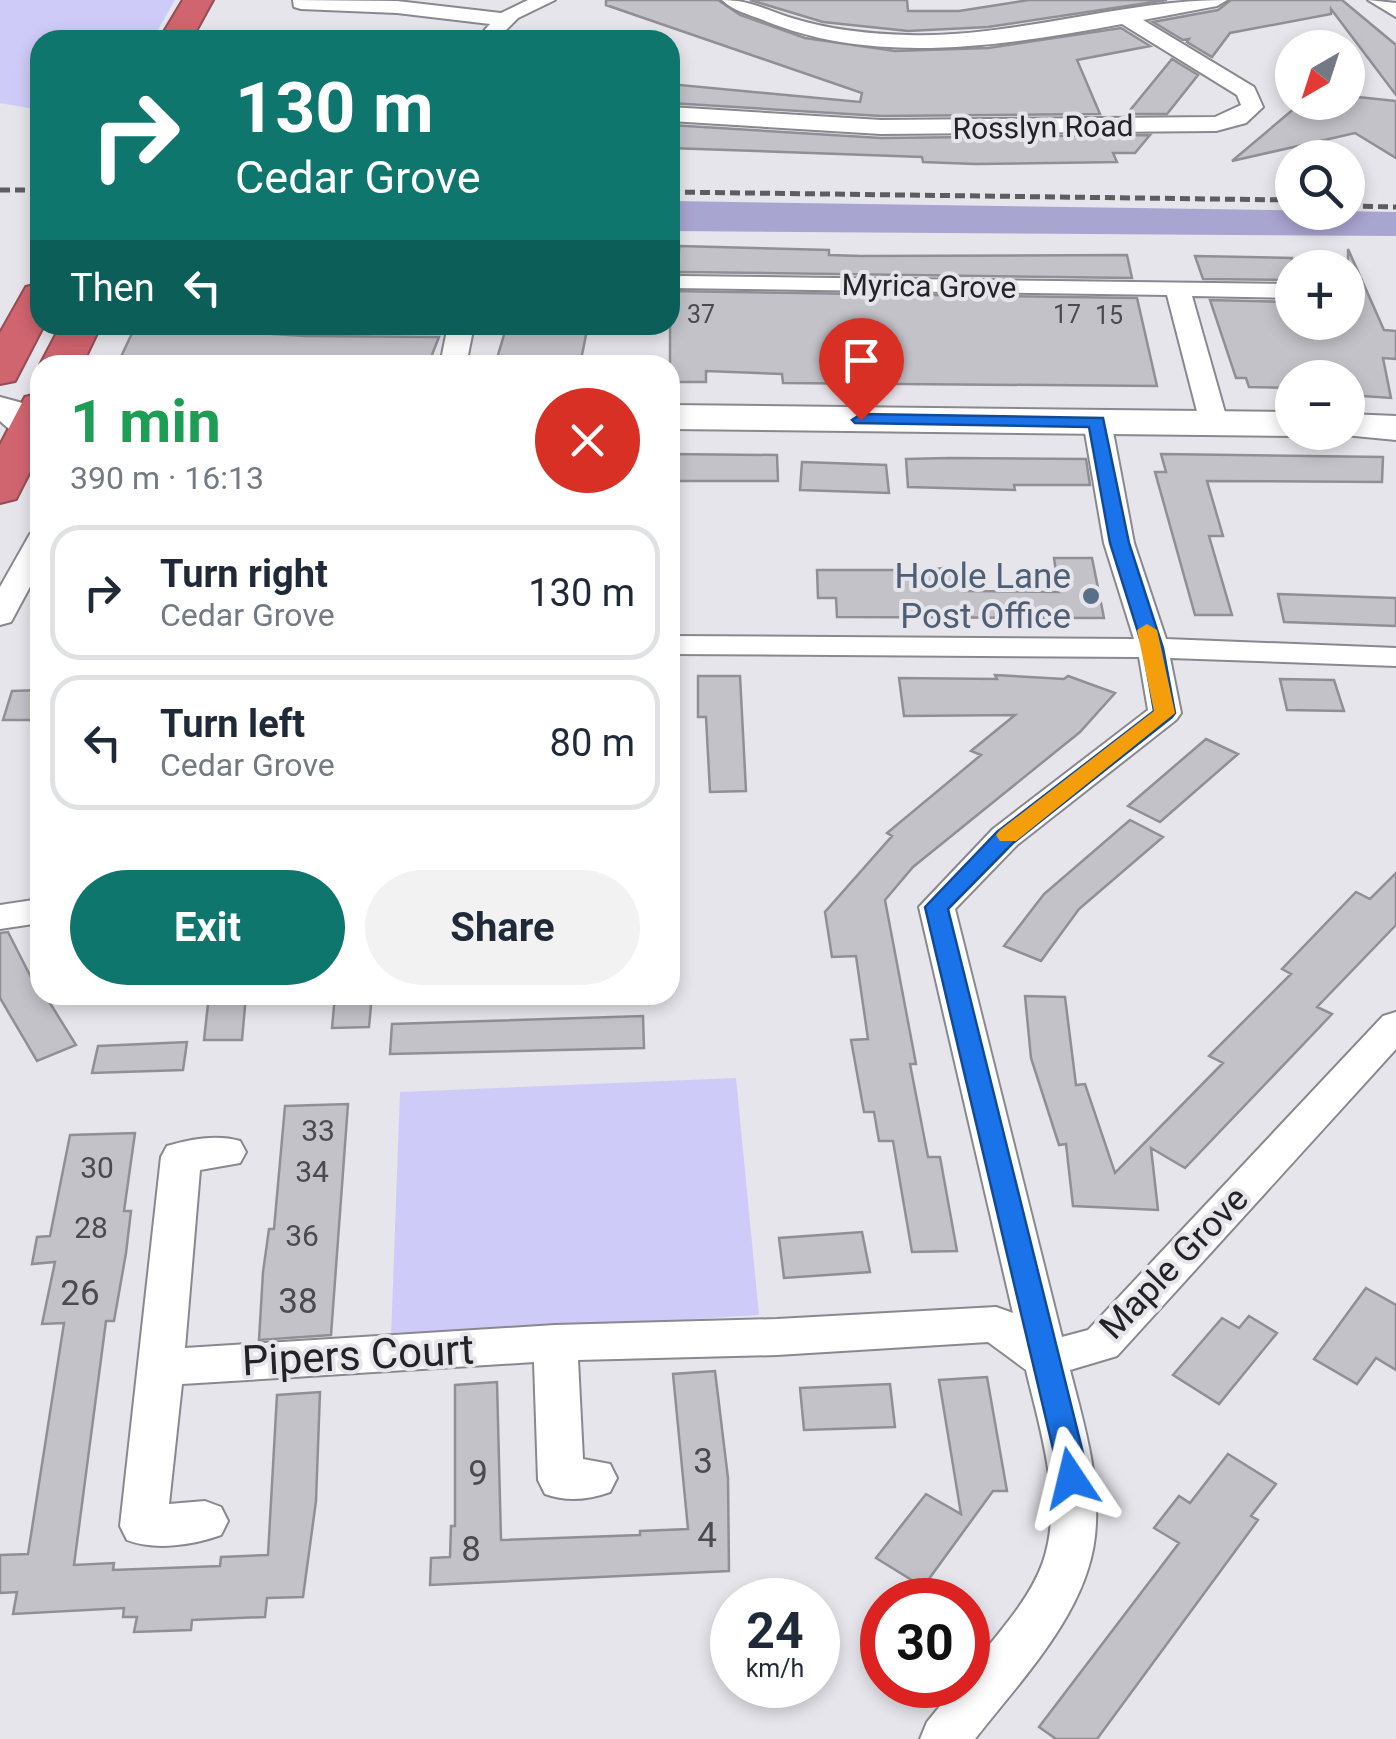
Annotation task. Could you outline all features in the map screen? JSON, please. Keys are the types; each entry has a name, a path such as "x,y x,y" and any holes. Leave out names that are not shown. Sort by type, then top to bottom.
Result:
{"highway":[{"path":"181,30 198,0"},
{"path":"0,372 30,314"},
{"path":"0,490 28,425"},
{"path":"0,499 28,425"}],"street":[{"path":"493,30 503,19 545,0"},
{"path":"732,0 804,26 902,40 1010,36 1125,17 1174,3 1217,0"},
{"path":"1378,0 1396,11"},
{"path":"301,2 503,19"},
{"name":"Rosslyn Road","path":"680,115 881,128 1016,128 1210,125 1234,120 1252,106 1246,92 1125,17"},
{"name":"Myrica Grove","path":"682,283 1275,291"},
{"path":"1176,288 1214,423"},
{"path":"680,418 1275,424"},
{"path":"944,1739 1052,1594 1066,1562 1073,1502 1068,1453 936,907 1005,838 1165,713 1153,648 1120,543 1097,422"},
{"path":"1365,427 1396,428"},
{"path":"0,616 30,559"},
{"path":"680,644 1153,648 1396,657"},
{"path":"0,917 30,912"},
{"name":"Maple Grove","path":"1044,1359 1102,1344 1396,1026"},
{"path":"205,1520 142,1526 162,1368 180,1157 226,1152"},
{"name":"Pipers Court","path":"162,1368 555,1344 778,1337 996,1324 1044,1359"},
{"path":"555,1344 561,1480 594,1478"}],"shaded area":[{"path":"0,0 175,0 158,30 30,30 30,108 0,103"},
{"path":"680,201 1275,210 1275,230 1365,230 1365,212 1396,212 1396,236 680,231"},
{"path":"736,1078 759,1315 391,1338 400,1092"}],"building":[{"path":"606,0 718,0 740,15 805,38 895,51 988,48 1121,28 1150,46 1077,60 1100,114 881,116 680,104 680,85 860,102 862,93 606,5"},
{"path":"750,0 907,0 908,11 959,11 1029,0 1167,0 988,27 908,31 823,22"},
{"path":"1231,0 1342,0 1396,45 1396,95 1365,54 1365,30 1347,30 1331,9 1331,14 1230,33 1212,57 1187,42 1189,39 1183,40 1153,22 1218,10"},
{"path":"1172,59 1198,75 1167,114 1127,114"},
{"path":"1365,98 1396,101 1396,158 1355,133 1324,140 1275,140 1275,151 1232,161 1281,120 1365,120"},
{"path":"680,126 881,138 1150,135 1135,153 1113,153 1117,162 975,164 923,162 922,157 680,148"},
{"path":"680,246 829,250 829,255 861,256 1127,255 1132,278 681,272"},
{"path":"1195,256 1275,258 1275,280 1203,279"},
{"path":"1365,287 1384,330 1396,331 1396,359 1383,358 1391,398 1365,396 1365,360 1275,360 1275,388 1249,387 1246,378 1236,378 1210,300 1275,302 1275,340 1365,340"},
{"path":"680,291 1137,298 1157,386 783,383 782,374 706,371 706,382 680,382 680,355 670,355 670,335 680,335"},
{"path":"131,335 439,337 432,355 122,355"},
{"path":"504,335 586,335 582,355 498,355"},
{"path":"680,454 777,455 778,481 680,481"},
{"path":"1161,454 1383,457 1382,482 1207,481 1223,536 1209,536 1232,615 1195,615 1155,472 1166,472"},
{"path":"906,459 1086,459 1090,485 1014,485 1015,490 908,487"},
{"path":"802,462 886,465 889,493 800,490"},
{"path":"1054,558 1092,558 1104,618 837,617 836,598 818,598 817,570 896,570 896,574 951,567 964,591 1059,592"},
{"path":"1278,594 1396,598 1396,626 1284,622"},
{"path":"995,675 1064,679 1068,676 1115,693 1080,732 913,867 885,900 916,1064 910,1064 928,1157 940,1157 957,1251 912,1252 893,1141 879,1141 874,1112 864,1112 851,1040 868,1039 856,956 832,957 825,912 892,836 887,833 981,755 971,751 1015,715 904,716 899,678 997,679"},
{"path":"698,676 740,676 746,791 710,792 706,717 698,717"},
{"path":"1280,679 1334,680 1344,711 1287,710"},
{"path":"30,690 30,720 3,720 12,691"},
{"path":"1206,739 1238,754 1160,822 1128,806"},
{"path":"1130,820 1163,837 1079,909 1041,961 1004,946 1044,894"},
{"path":"1396,873 1396,925 1317,1007 1332,1014 1185,1168 1151,1148 1158,1210 1073,1206 1066,1144 1059,1145 1031,1058 1025,996 1065,997 1076,1085 1085,1084 1115,1173 1223,1063 1209,1056 1291,974 1282,969 1356,892 1370,899"},
{"path":"8,932 30,975 30,1005 51,1005 76,1045 37,1061 0,998 0,933"},
{"path":"208,1005 245,1005 242,1040 204,1040"},
{"path":"334,1005 371,1005 369,1027 332,1028"},
{"path":"643,1016 644,1048 390,1054 392,1024"},
{"path":"187,1042 183,1070 92,1073 98,1046"},
{"path":"348,1104 331,1335 259,1340 263,1272 269,1229 274,1229 285,1106"},
{"path":"135,1133 124,1211 131,1211 126,1253 114,1321 106,1321 74,1565 114,1563 113,1570 220,1566 221,1557 268,1555 277,1395 320,1392 316,1501 303,1597 267,1598 265,1617 192,1620 191,1630 134,1632 137,1617 123,1617 124,1608 13,1614 17,1592 0,1593 0,1555 28,1554 64,1323 42,1324 55,1262 32,1264 37,1237 50,1236 70,1135"},
{"path":"862,1232 870,1272 784,1278 779,1238"},
{"path":"1366,1288 1396,1305 1396,1370 1376,1358 1357,1384 1314,1359"},
{"path":"1249,1316 1277,1333 1219,1404 1173,1375 1222,1318 1239,1328"},
{"path":"715,1371 728,1478 729,1571 430,1585 431,1558 450,1557 451,1526 455,1526 455,1385 497,1382 501,1540 640,1535 640,1531 688,1529 673,1374"},
{"path":"987,1377 1007,1491 993,1491 930,1578 908,1578 876,1558 926,1494 961,1514 939,1380"},
{"path":"890,1384 895,1427 804,1430 800,1388"},
{"path":"1228,1454 1276,1484 1251,1516 1258,1520 1097,1739 1056,1739 1039,1727 1179,1543 1154,1528 1179,1496 1190,1503"}],"railway":[{"path":"0,190 30,190"},
{"path":"680,192 1275,200"},
{"path":"1365,206 1396,207"}],"slow traffic":[{"path":"1008,835 1165,713 1147,630"}],"place":[{"name":"Hoole Lane Post Office","path":"1091,596"}],"route":[{"path":"861,420 1097,422 1120,543 1153,648 1165,713 1005,838 936,907 988,1110 1071,1478"}]}
